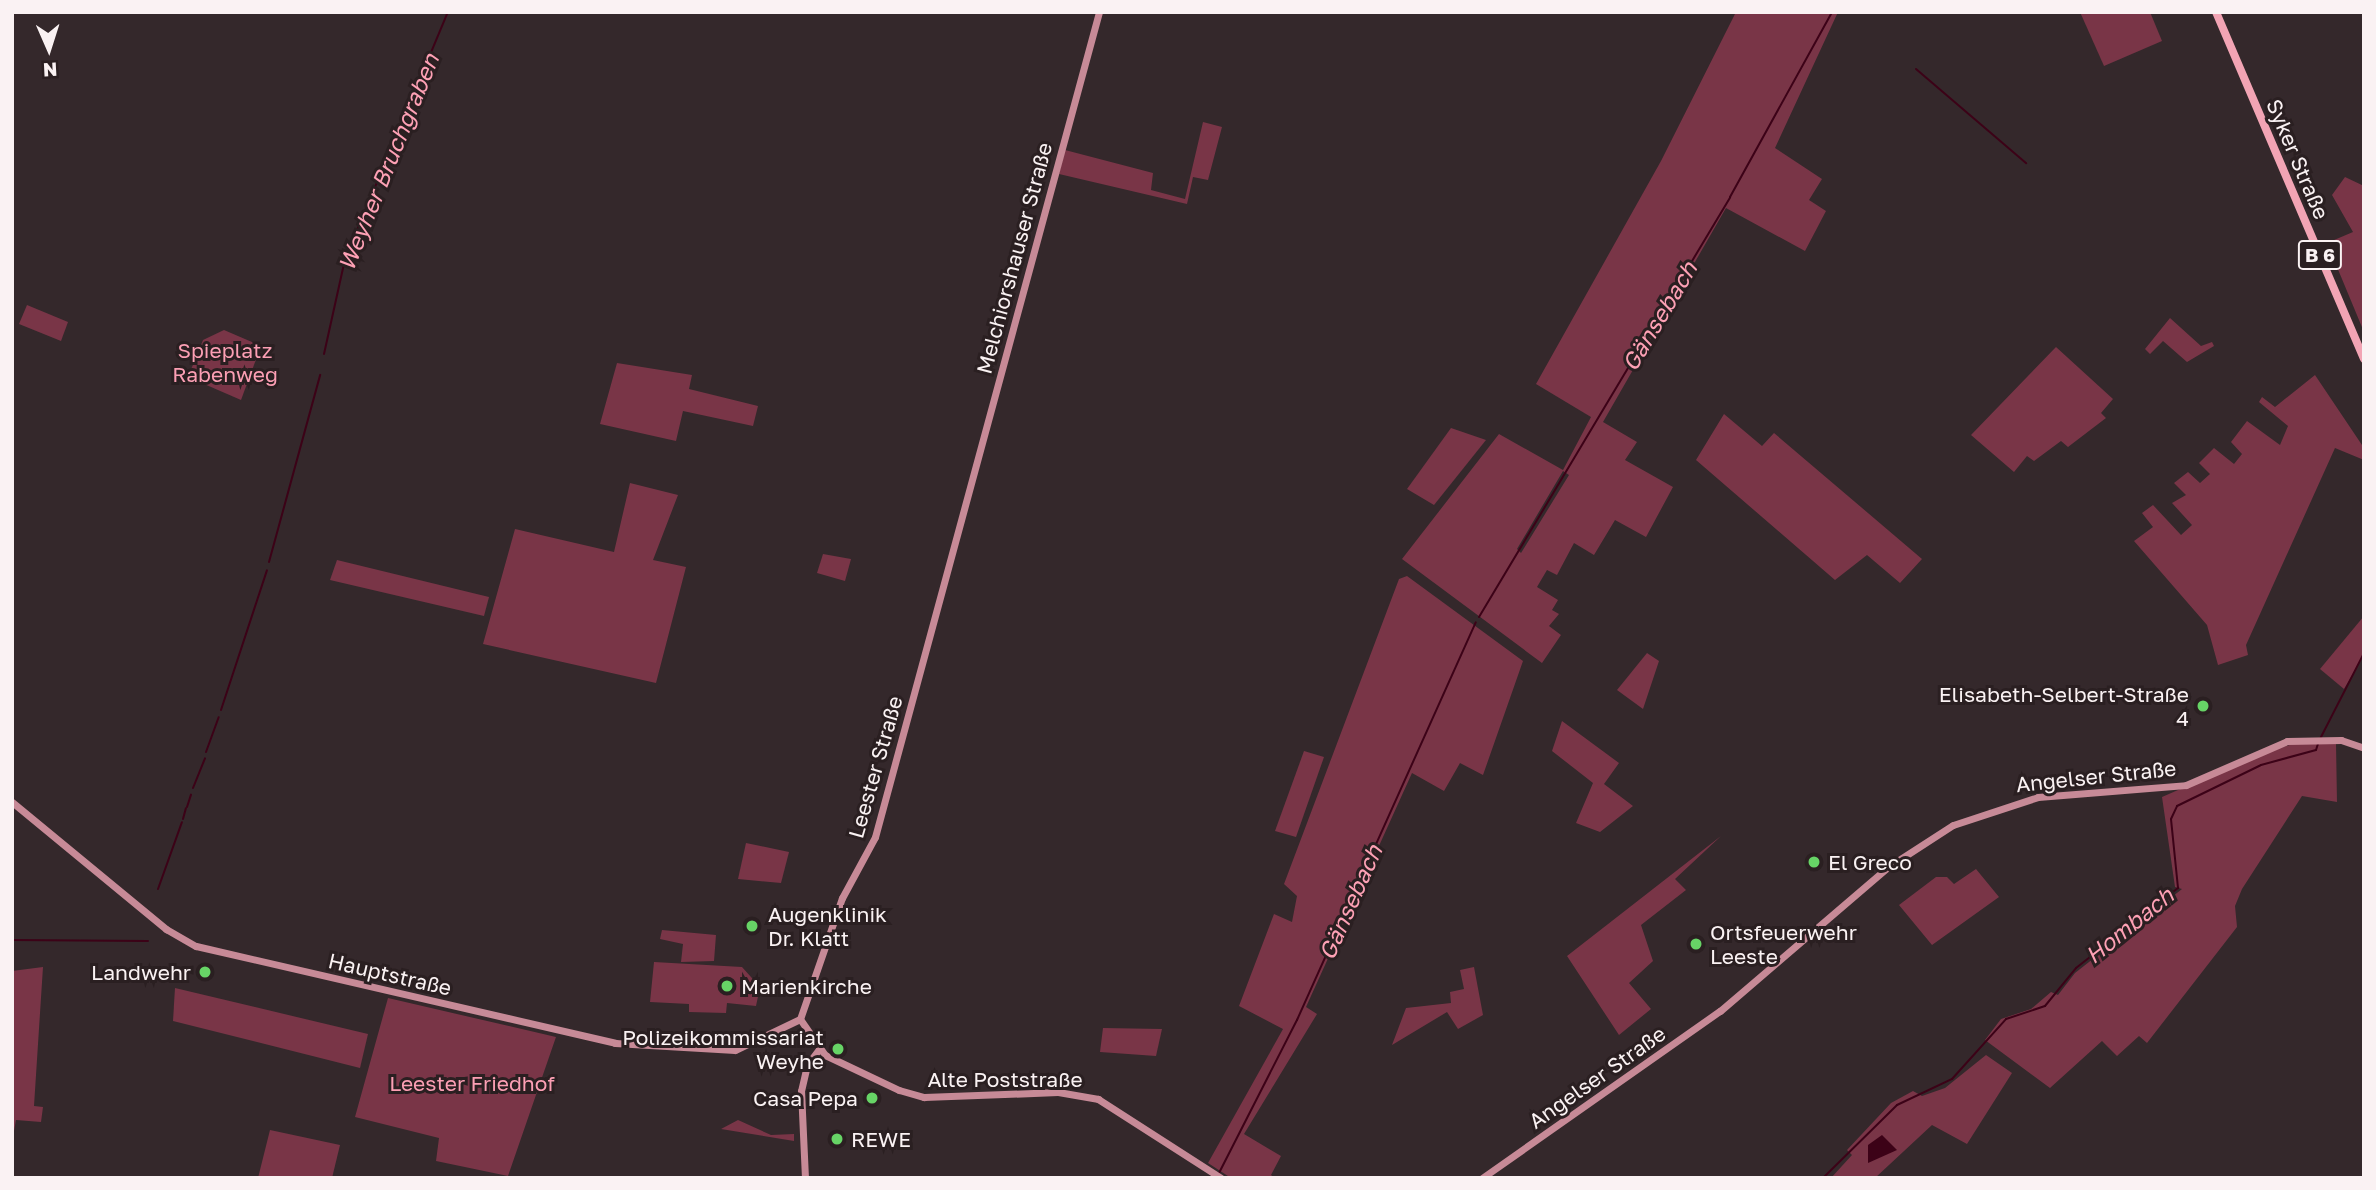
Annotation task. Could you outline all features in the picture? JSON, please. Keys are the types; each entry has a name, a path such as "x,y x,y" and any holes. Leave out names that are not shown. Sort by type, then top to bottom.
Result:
{"main road":[{"name":"Melchiorshauser Straße","path":"962,513 1099,12"},
{"name":"Syker Straße","path":"2216,12 2364,359"},
{"name":"Leester Straße","path":"800,1019 842,898 875,838 962,513"},
{"name":"Angelser Straße","path":"1482,1178 1720,1011 1888,867 1953,825 2038,797 2186,785 2263,747 2322,738 2364,748"},
{"name":"Hauptstraße","path":"12,802 166,929 196,946 615,1043 725,1051 800,1019"},
{"path":"800,1019 819,1049 807,1065 801,1091 805,1178"},
{"name":"Alte Poststraße","path":"819,1049 864,1075 924,1097 1058,1093 1098,1099 1219,1176"}],"green space":[{"path":"1736,12 1838,12 1775,148 1822,179 1809,200 1826,211 1805,251 1726,208 1603,422 1637,442 1625,460 1673,487 1646,537 1615,520 1594,555 1574,543 1557,575 1547,570 1537,587 1558,600 1552,610 1559,614 1549,626 1561,635 1542,663 1402,559 1499,434 1563,470 1591,417 1536,384 1661,161","holes":["1563,471 1569,475 1521,553 1517,549"]},
{"path":"2080,12 2150,12 2162,41 2104,66"},
{"path":"1203,122 1222,127 1208,180 1193,177 1187,204 1059,174 1065,150 1153,173 1151,190 1185,199"},
{"path":"2345,177 2364,186 2364,332 2327,243 2353,232 2332,195"},
{"path":"27,305 68,322 61,341 19,324"},
{"path":"2170,318 2201,346 2212,342 2214,346 2187,362 2163,341 2150,354 2145,349"},
{"name":"Spieplatz Rabenweg","path":"224,330 261,346 241,400 188,377 203,340"},
{"path":"2056,347 2113,399 2101,413 2106,418 2068,447 2061,441 2034,461 2027,456 2014,472 1971,435"},
{"path":"617,363 692,375 689,389 758,406 753,426 683,411 676,441 600,424"},
{"path":"2315,375 2364,448 2364,460 2335,448 2246,645 2248,655 2218,665 2207,625 2134,541 2153,527 2142,513 2153,505 2181,535 2192,525 2172,503 2186,495 2174,483 2188,472 2200,483 2210,474 2199,463 2214,448 2234,464 2242,454 2231,442 2247,421 2280,445 2288,426 2259,402 2262,397 2275,407"},
{"path":"1724,414 1762,446 1774,433 1922,559 1900,583 1867,555 1835,580 1696,460"},
{"path":"1451,428 1486,440 1434,505 1407,489"},
{"path":"630,483 678,495 653,560 686,567 656,683 483,644 515,529 614,552"},
{"path":"823,554 851,559 845,581 817,573"},
{"path":"337,560 489,597 484,616 330,580"},
{"path":"1407,576 1523,661 1483,775 1460,763 1444,791 1412,773 1306,1007 1317,1014 1244,1134 1281,1156 1271,1175 1275,1178 1231,1178 1208,1163 1283,1029 1239,1006 1274,914 1292,922 1297,896 1284,884 1399,579"},
{"path":"2364,616 2364,655 2344,689 2320,669"},
{"path":"1647,653 1659,661 1643,709 1617,690"},
{"path":"1562,721 1619,763 1604,784 1633,806 1600,832 1576,823 1593,783 1552,751"},
{"path":"2300,742 2336,743 2337,802 2302,796 2242,889 2235,906 2237,927 2147,1043 2139,1036 2117,1056 2102,1041 2050,1088 1985,1040 2001,1019 2031,1009 2051,992 2058,995 2075,973 2182,889 2175,887 2162,797 2265,752"},
{"path":"1304,751 1324,757 1296,837 1275,831"},
{"path":"1721,836 1675,879 1686,890 1641,925 1653,961 1629,983 1651,1009 1619,1035 1567,956"},
{"path":"746,843 789,852 781,883 738,879"},
{"path":"1976,869 1999,897 1932,945 1899,905 1936,877 1947,877 1954,884"},
{"path":"662,930 716,935 714,961 681,962 683,944 660,939"},
{"path":"654,962 742,967 760,987 756,1006 727,1003 726,1013 689,1012 689,1004 650,1002"},
{"path":"43,967 34,1106 43,1107 41,1122 16,1120 12,1142 12,971"},
{"path":"1474,967 1483,1015 1458,1029 1447,1012 1392,1045 1406,1008 1451,1003 1450,992 1464,989 1460,970"},
{"path":"175,988 368,1034 360,1068 173,1021"},
{"name":"Leester Friedhof","path":"388,998 556,1037 508,1176 436,1161 439,1138 355,1117"},
{"path":"1103,1028 1162,1029 1156,1056 1100,1052"},
{"path":"1986,1055 2012,1073 1967,1144 1932,1125 1875,1178 1831,1178 1852,1155 1847,1150 1891,1103 1913,1091 1922,1096 1945,1088"},
{"path":"738,1120 771,1135 794,1134 794,1141 721,1129"},
{"path":"270,1130 340,1145 332,1178 258,1178"}],"shaded area":[{"path":"1882,1135 1897,1150 1868,1163 1868,1145"}],"waterway":[{"name":"Weyher Bruchgraben","path":"324,354 345,259 448,12"},
{"name":"Gänsebach","path":"1479,617 1730,197 1832,12"},
{"path":"1916,69 2026,163"},
{"name":"Weyher Bruchgraben","path":"269,562 320,375"},
{"name":"Weyher Bruchgraben","path":"221,710 267,570"},
{"name":"Gänsebach","path":"1219,1173 1297,1020 1476,622"},
{"name":"Hombach","path":"2320,739 2364,653"},
{"name":"Weyher Bruchgraben","path":"206,752 219,717"},
{"name":"Hombach","path":"1823,1178 1897,1105 1952,1079 2006,1019 2045,1006 2076,968 2178,888 2171,819 2177,806 2261,765 2316,750 2318,744"},
{"name":"Weyher Bruchgraben","path":"193,788 205,758"},
{"name":"Weyher Bruchgraben","path":"187,807 191,795"},
{"name":"Weyher Bruchgraben","path":"183,819 186,808"},
{"name":"Weyher Bruchgraben","path":"158,889 182,822"},
{"name":"Weyher Bruchgraben","path":"12,940 148,941"}],"place":[{"name":"Elisabeth-Selbert-Straße 4","path":"2203,706"},
{"name":"El Greco","path":"1814,862"},
{"name":"Augenklinik Dr. Klatt","path":"752,926"},
{"name":"Ortsfeuerwehr Leeste","path":"1696,944"},
{"name":"Landwehr","path":"205,972"},
{"name":"Marienkirche","path":"727,986"},
{"name":"Polizeikommissariat Weyhe","path":"838,1049"},
{"name":"Casa Pepa","path":"872,1098"},
{"name":"REWE","path":"837,1139"}]}
